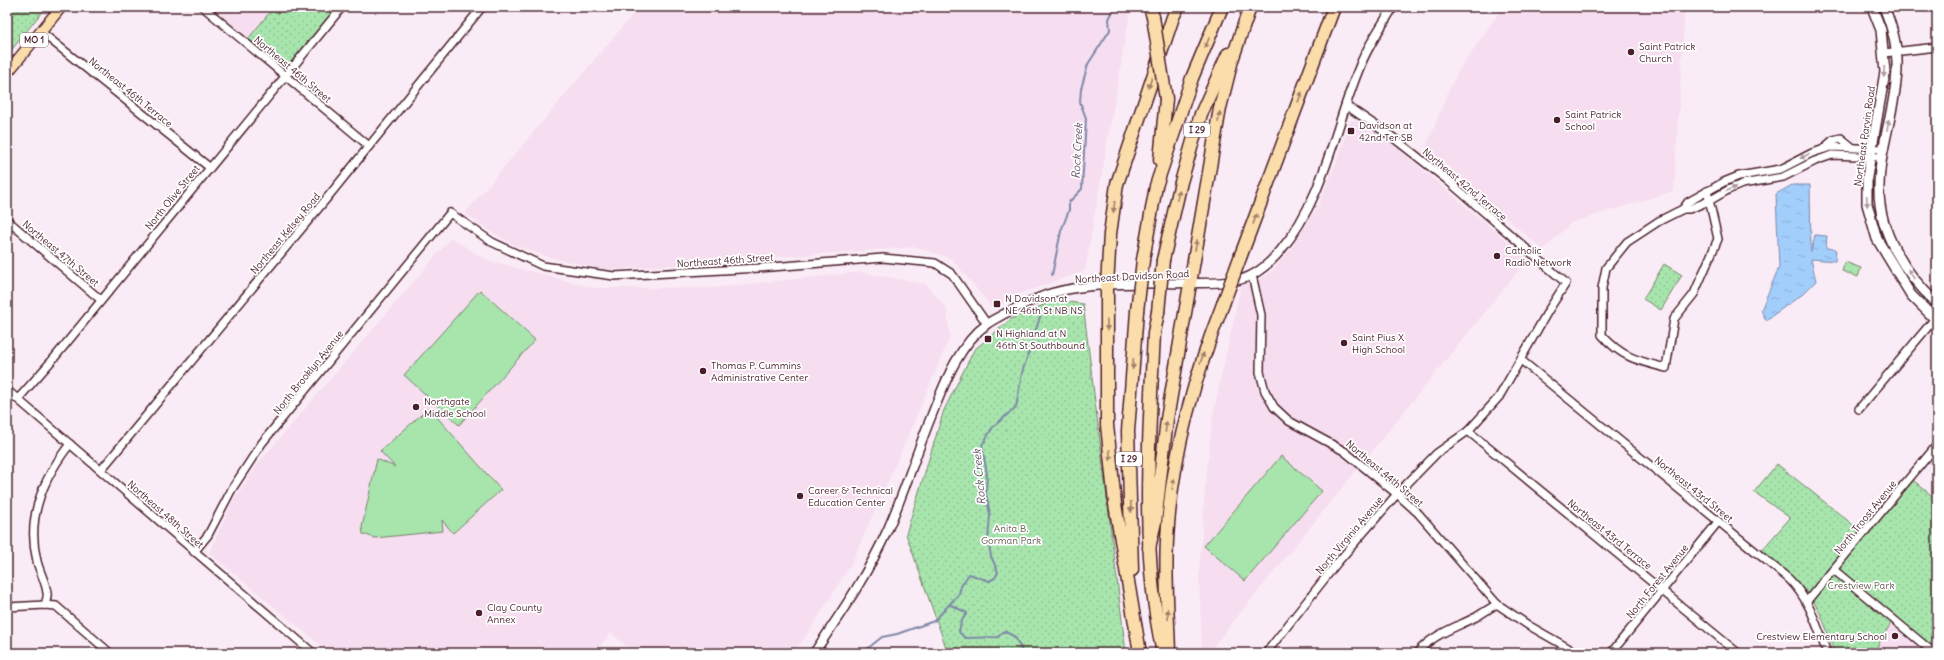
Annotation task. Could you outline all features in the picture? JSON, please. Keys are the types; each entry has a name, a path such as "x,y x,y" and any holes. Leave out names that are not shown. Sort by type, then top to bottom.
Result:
{"highway":[{"path":"1132,607 1115,504 1107,425 1107,286 1110,234 1117,184 1153,72 1178,7"},
{"name":"I 29","path":"1140,653 1132,607 1132,525 1128,431 1137,311 1143,260 1156,186 1192,78 1222,7"},
{"path":"1149,548 1155,522 1167,419 1220,108 1232,60 1249,7"},
{"name":"I 29","path":"1163,653 1156,622 1149,548 1147,489 1154,333 1158,312 1163,260 1181,182 1202,114 1249,7"},
{"path":"1169,653 1167,541 1175,469 1194,386 1206,348 1334,7"},
{"path":"1151,12 1166,99 1156,186"}],"main road":[{"name":"MO 1","path":"7,73 61,7"},
{"name":"Northeast Parvin Road","path":"1873,7 1881,30 1885,72 1867,177 1866,204 1877,239 1911,295 1936,318"},
{"path":"1884,7 1890,22 1898,69 1879,185 1882,219 1900,257 1912,277 1937,303"}],"street":[{"name":"Northeast 46th Street","path":"203,7 369,146"},
{"name":"North Olive Street","path":"18,399 342,7"},
{"name":"Northeast Kelsey Road","path":"101,470 482,7"},
{"name":"Northeast Davidson Road","path":"814,653 855,591 888,528 943,386 955,362 971,340 987,324 1024,304 1053,293 1075,288 1107,286 1189,283 1209,284 1239,280 1263,269 1280,252 1298,228 1320,184 1361,64 1393,7"},
{"name":"Northeast 46th Terrace","path":"40,32 209,167"},
{"path":"1884,53 1937,47"},
{"name":"Northeast 42nd Terrace","path":"1346,106 1404,146 1481,209 1566,283"},
{"path":"1706,191 1718,239 1694,294 1674,319 1666,368 1625,356 1613,348 1602,335 1602,288 1606,268 1627,242 1659,221 1683,209 1688,202 1706,191 1739,176 1781,169 1823,149 1833,140 1841,138 1850,147 1884,153"},
{"path":"1847,155 1850,147"},
{"path":"1683,209 1689,210 1742,184 1783,177 1815,161 1832,155 1847,155 1872,151"},
{"name":"Northeast 46th Street","path":"450,213 492,242 543,266 614,276 759,268 883,258 935,263 952,274 987,324"},
{"name":"North Brooklyn Avenue","path":"194,552 208,535 232,489 262,443 450,213"},
{"name":"Northeast 47th Street","path":"7,220 101,300"},
{"name":"Northeast 44th Street","path":"1252,275 1261,315 1260,372 1264,391 1286,419 1344,451 1397,494 1418,513 1497,604 1528,625 1577,653"},
{"name":"North Virginia Avenue","path":"1266,653 1337,563 1397,494 1437,453 1468,431 1500,397 1548,311 1566,283"},
{"path":"1859,409 1936,318"},
{"name":"Northeast 43rd Street","path":"1521,360 1789,580 1807,601 1828,653"},
{"name":"Northeast 48th Street","path":"7,390 313,653"},
{"name":"Northeast 43rd Terrace","path":"1468,431 1738,653"},
{"path":"45,605 48,594 36,560 34,547 34,521 44,485 51,470 70,444"},
{"name":"North Troost Avenue","path":"1807,601 1937,445"},
{"name":"North Forest Avenue","path":"1611,653 1718,522"},
{"path":"1834,570 1934,653"},
{"path":"1417,653 1423,646 1452,627 1476,617 1497,604"},
{"path":"7,607 51,605 61,609 110,653"}],"shaded area":[{"path":"210,7 274,7 248,39"},
{"path":"639,7 1131,7 1085,271 1016,295 993,309 952,259 915,247 606,270 552,258 516,246 488,230 465,213"},
{"name":"Saint Patrick School","path":"1503,7 1685,7 1674,191 1571,223 1543,250 1426,147 1447,94 1460,68"},
{"name":"Saint Pius X High School","path":"1352,120 1356,120 1396,147 1528,259 1208,653 1202,653 1199,577 1203,511 1212,419 1241,286 1256,281 1271,272 1291,249 1319,204 1341,151 1349,123"},
{"path":"451,238 487,260 594,288 710,288 860,272 926,284 947,309 950,337 906,441 851,564 806,637 792,653 634,653 611,633 594,653 330,653 209,553 234,499 261,460"},
{"name":"Crestview Elementary School","path":"1891,623 1927,653 1876,653 1876,650"}],"green space":[{"path":"7,7 46,7 9,53 7,52"},
{"path":"274,7 337,7 286,70 248,39"},
{"path":"1845,262 1861,268 1858,277 1842,271"},
{"path":"1664,264 1682,275 1661,310 1643,299"},
{"path":"480,290 535,340 459,425 404,375"},
{"name":"Anita B. Gorman Park","path":"1055,300 1083,304 1126,653 948,653 906,534 944,410 974,350 1011,319"},
{"path":"429,408 501,490 453,533 442,520 443,531 375,538 363,534 362,527 377,459 395,467 380,451"},
{"path":"1281,456 1322,491 1245,581 1204,546"},
{"name":"Crestview Park","path":"1777,464 1867,536 1913,480 1937,500 1937,653 1927,653 1891,623 1876,649 1876,653 1834,653 1824,622 1810,596 1790,576 1761,551 1790,518 1754,492"}],"water":[{"path":"1792,185 1810,185 1811,252 1815,235 1827,236 1826,248 1836,249 1835,261 1811,259 1816,281 1803,294 1766,320 1761,310 1779,267 1776,194"}],"waterway":[{"name":"Rock Creek","path":"1052,275 1061,231 1069,210 1069,202 1082,189 1086,118 1080,102 1081,89 1088,64 1110,30 1109,19 1115,7"},
{"name":"Rock Creek","path":"858,653 867,649 882,637 897,634 934,621 959,594 961,586 969,574 989,581 995,578 998,572 991,556 988,540 990,515 986,493 987,474 982,445 993,427 1016,407 1022,373 1041,314"},
{"path":"951,605 967,613 961,622 959,632 965,638 998,637 1004,631 1015,637 1023,653"}],"place":[{"name":"Saint Patrick Church","path":"1631,52"},
{"name":"Saint Patrick School","path":"1557,120"},
{"name":"Davidson at 42nd Ter SB","path":"1351,131"},
{"name":"Catholic Radio Network","path":"1497,256"},
{"name":"N Davidson at NE 46th St NB NS","path":"997,304"},
{"name":"N Highland at N 46th St Southbound","path":"988,339"},
{"name":"Saint Pius X High School","path":"1344,343"},
{"name":"Thomas P. Cummins Administrative Center","path":"703,371"},
{"name":"Northgate Middle School","path":"416,407"},
{"name":"Career & Technical Education Center","path":"800,496"},
{"name":"Clay County Annex","path":"479,613"},
{"name":"Crestview Elementary School","path":"1895,636"}]}
